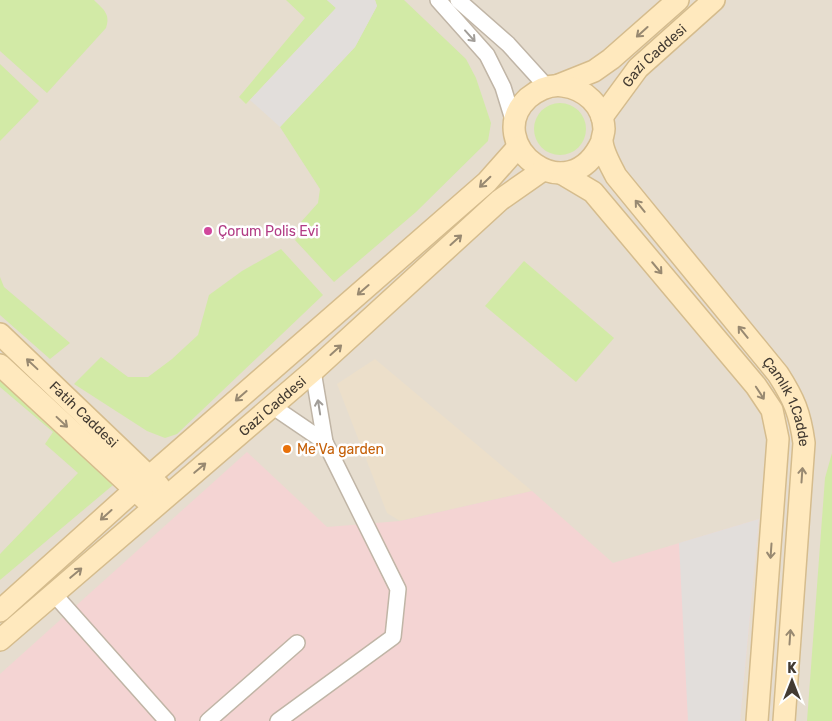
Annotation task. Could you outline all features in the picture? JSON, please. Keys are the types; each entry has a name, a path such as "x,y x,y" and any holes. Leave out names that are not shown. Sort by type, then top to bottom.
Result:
{"street":[{"path":"438,0 488,55 504,87 515,126 518,146 528,161 593,192 756,386 772,410 778,439 757,721"},
{"path":"458,0 553,86"},
{"name":"Gazi Caddesi","path":"553,86 594,71 611,59 678,0"},
{"name":"Gazi Caddesi","path":"602,116 638,68 714,0"},
{"path":"515,126 518,113 525,101 535,92 553,86 583,92 598,107 604,129 597,153 587,164 575,170 552,172"},
{"name":"Çamlık 1.Cadde","path":"602,141 616,176 778,374 794,399 800,417 804,443 784,721"},
{"name":"Gazi Caddesi","path":"0,611 142,482 487,182 518,146"},
{"name":"Gazi Caddesi","path":"0,640 313,371 500,200 552,172"},
{"name":"Fatih Caddesi","path":"0,334 161,501"},
{"name":"Fatih Caddesi","path":"0,365 142,482"},
{"path":"278,721 393,637 398,589 325,442 313,371"},
{"path":"272,406 325,442"},
{"path":"53,593 167,721"},
{"path":"208,721 297,643"}],"shaded area":[{"path":"0,0 832,0 832,721 0,721"},
{"path":"327,0 375,0 377,6 355,47 280,127 250,100 336,8"},
{"path":"375,359 532,491 400,521 387,513 337,384"},
{"path":"247,452 327,527 400,521 532,491 613,563 759,519 740,721 0,721 0,674"},
{"path":"759,519 740,721 688,721 679,543"}],"green space":[{"path":"0,0 94,0 105,12 108,19 106,28 47,93 0,51"},
{"path":"286,0 327,0 336,8 246,104 239,97 305,18"},
{"path":"375,0 404,0 466,59 476,78 491,123 488,141 416,212 334,282 295,240 307,230 301,222 318,203 320,189 280,127 355,47 377,6"},
{"path":"0,64 39,101 0,141"},
{"path":"560,103 570,105 578,111 584,119 586,129 584,139 578,147 570,153 560,155 550,153 542,147 536,139 534,129 536,119 542,111 550,105"},
{"path":"281,249 323,295 177,434 165,438 147,431 74,384 101,357 128,377 148,377 172,359 198,335 209,295 242,271"},
{"path":"524,261 614,338 576,382 485,306"},
{"path":"0,277 4,287 70,343 50,359 0,315"},
{"path":"0,380 119,480 0,580 0,554 78,473 45,444 53,432 0,387"},
{"path":"832,453 832,721 807,721 825,478"}],"place":[{"name":"Çorum Polis Evi","path":"208,231"},
{"name":"Me'Va garden","path":"287,449"}]}
